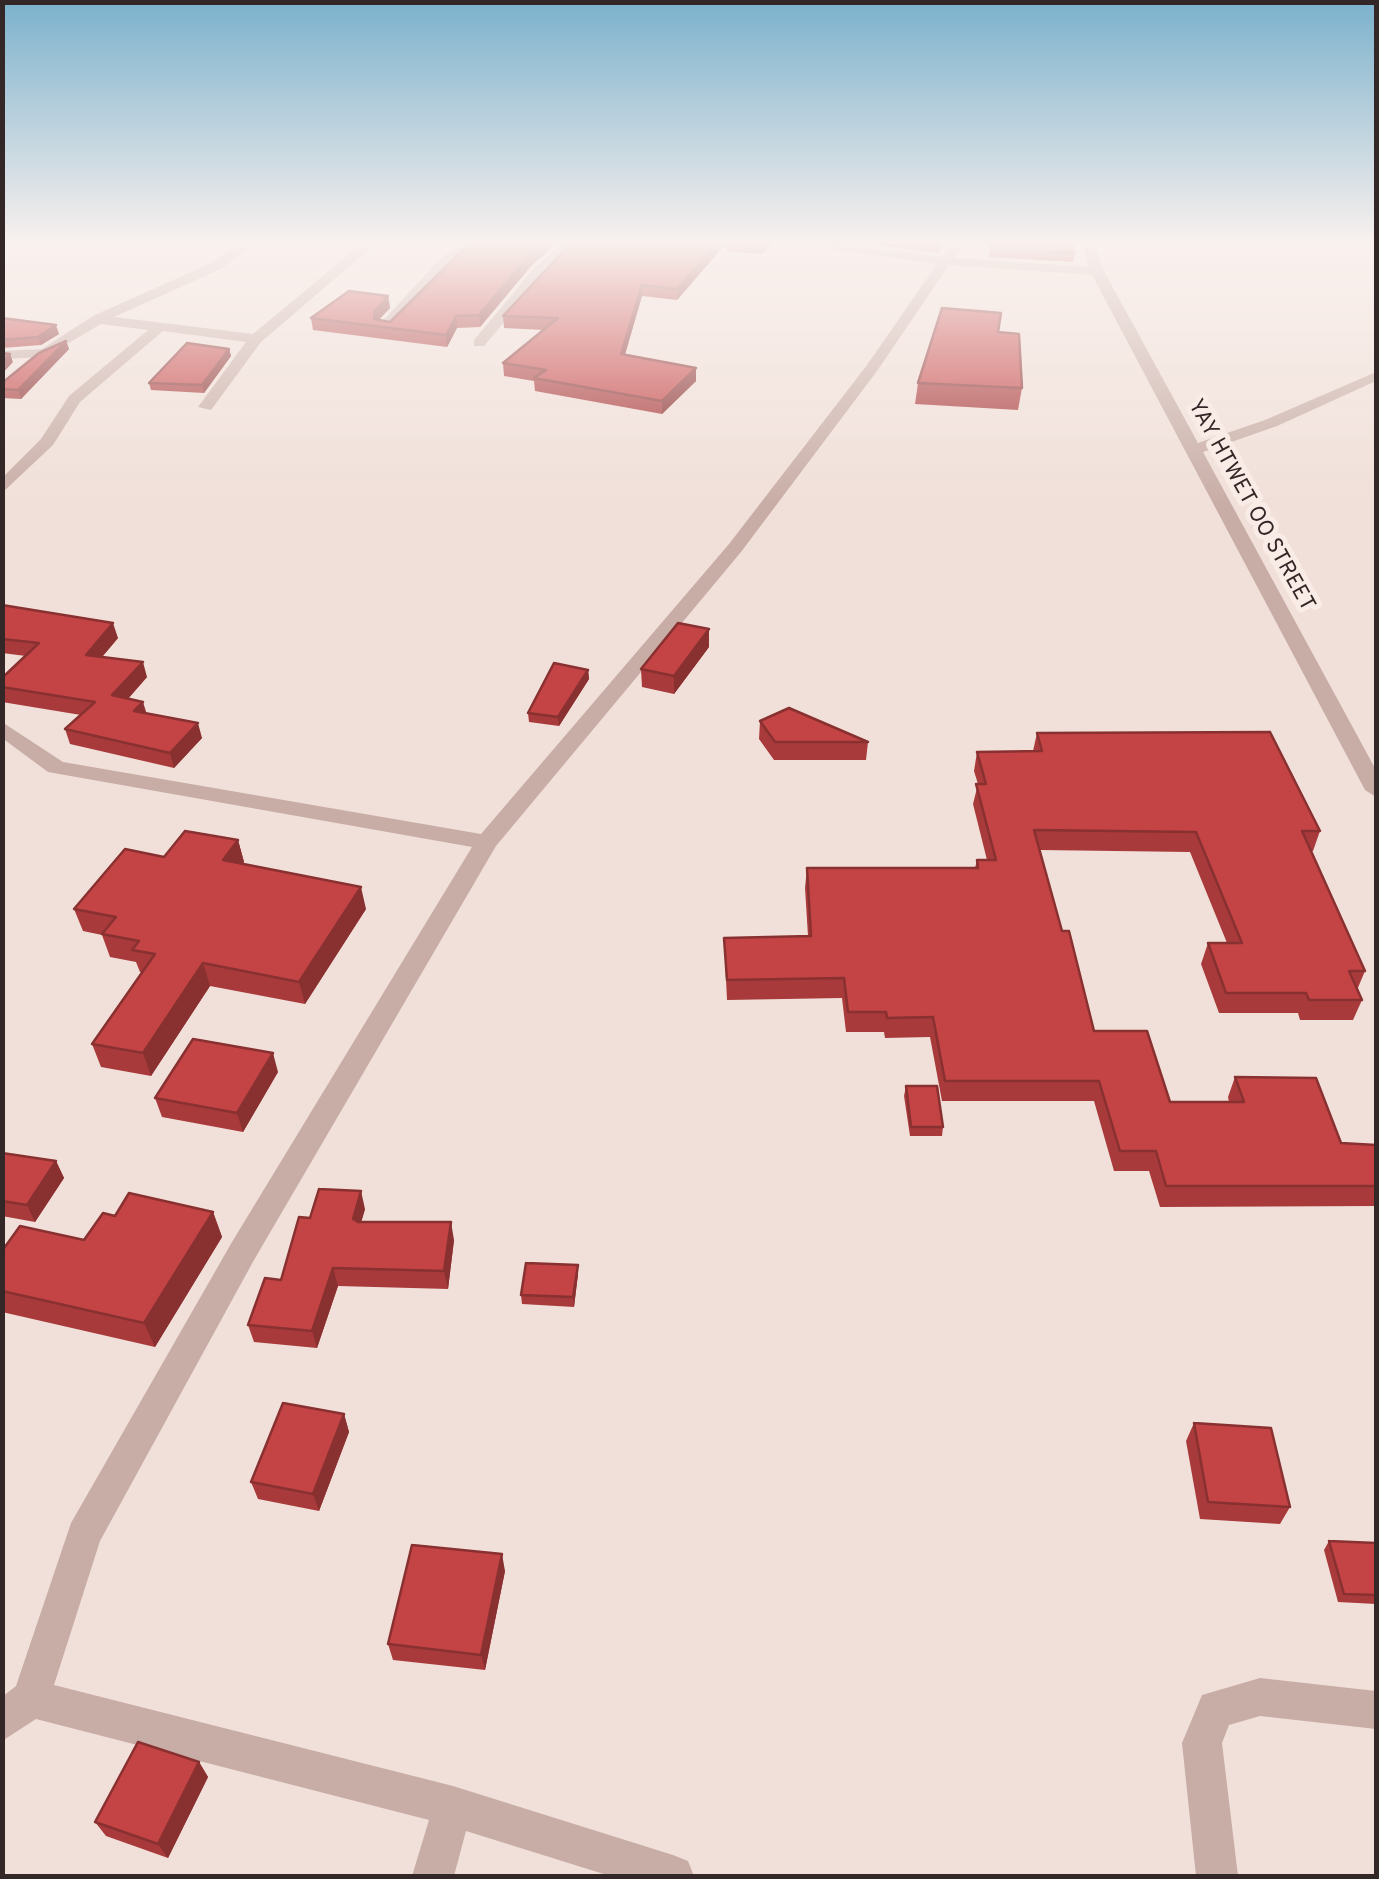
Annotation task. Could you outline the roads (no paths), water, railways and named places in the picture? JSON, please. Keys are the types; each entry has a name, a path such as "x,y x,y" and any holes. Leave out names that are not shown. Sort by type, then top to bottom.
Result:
{"street":[{"path":"13,376 34,356 80,330"},
{"path":"2,488 46,442 74,399 156,330"},
{"path":"173,330 256,339"},
{"path":"206,407 267,330"},
{"path":"479,342 489,330"},
{"path":"673,1876 453,1806 17,1710 84,1535 243,1251 487,842 735,548 898,330"},
{"name":"YAY HTWET OO STREET","path":"1128,330 1376,790"},
{"path":"2,355 34,356"},
{"path":"1192,450 1271,423 1376,376"},
{"path":"2,728 56,767 487,842"},
{"path":"1217,1876 1202,1743 1216,1709 1260,1697 1376,1710"},
{"path":"433,1876 453,1806"}]}
